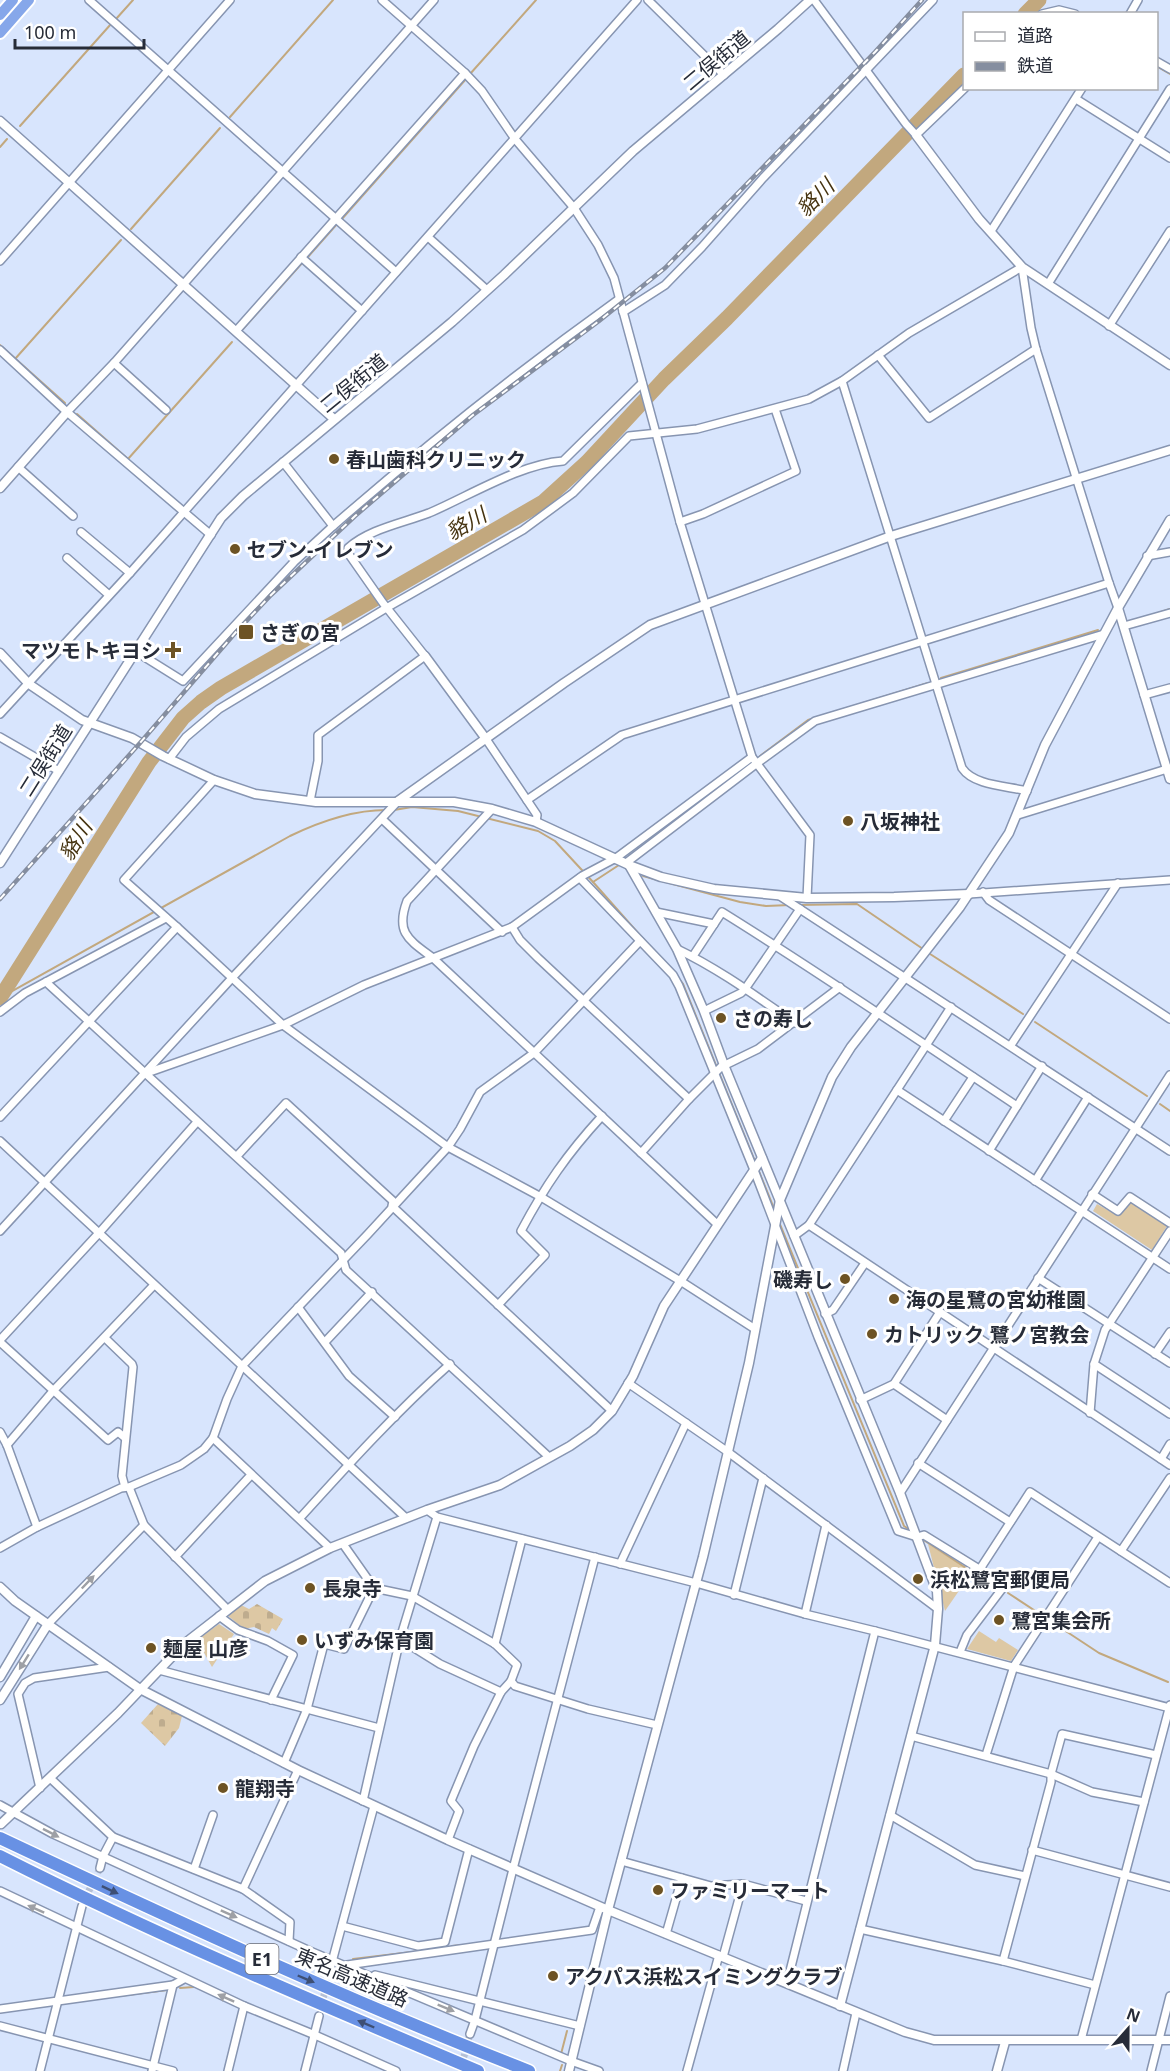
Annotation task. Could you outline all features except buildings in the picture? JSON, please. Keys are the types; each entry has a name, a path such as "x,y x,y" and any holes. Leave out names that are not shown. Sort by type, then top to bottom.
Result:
{"highway":[{"path":"0,15 13,0"},
{"path":"0,33 29,0"},
{"name":"東名高速道路","path":"0,1838 288,1972 529,2071"},
{"name":"東名高速道路","path":"0,1856 88,1900 273,1985 478,2071"}],"street":[{"path":"89,0 396,272"},
{"path":"0,261 230,0"},
{"path":"382,0 467,75 490,101 515,139 574,208 608,264 614,278 704,604 754,760 810,835 807,898"},
{"path":"0,488 114,363 434,0"},
{"path":"0,714 130,573 637,0"},
{"path":"648,0 724,75"},
{"path":"812,0 979,219 1022,267 1170,365"},
{"name":"二俣街道","path":"0,863 88,722 161,614 220,518 283,462 442,330 633,151 812,0"},
{"path":"623,312 665,285 702,248 763,178 933,0"},
{"path":"1050,12 1059,10 1067,12"},
{"path":"236,331 335,218 467,75"},
{"path":"1048,284 1170,89"},
{"path":"916,135 963,90"},
{"path":"991,231 1081,90"},
{"path":"1076,99 1170,159"},
{"path":"0,122 334,419"},
{"path":"1109,326 1170,231"},
{"path":"428,237 487,290"},
{"path":"301,258 362,311"},
{"path":"1022,267 1036,349 1170,779"},
{"path":"166,758 186,736 219,709 385,605 523,530 573,493 629,436 697,429 809,399 842,381 909,333 1022,267"},
{"path":"135,651 183,681 294,562 333,526 453,425 619,298"},
{"path":"879,355 928,418 1036,349"},
{"path":"0,351 211,535"},
{"path":"114,363 166,411"},
{"path":"842,381 962,768 966,773 980,780 1027,790"},
{"path":"536,822 537,815 486,739 385,605 348,553 348,548 353,543 545,462 563,461 642,383"},
{"path":"680,522 703,514 796,471 775,409"},
{"path":"0,1231 232,978 397,803 640,630 704,604 891,536 1170,450"},
{"path":"283,462 333,526"},
{"path":"18,467 73,516"},
{"path":"568,2071 580,2026 604,1909 621,1861 696,1583 728,1452 779,1204 832,1077 851,1047 969,894 1009,833 1046,745 1118,608 1170,520"},
{"path":"81,532 130,573"},
{"path":"1147,556 1170,552"},
{"path":"67,558 109,595"},
{"path":"527,800 622,735 1109,583"},
{"path":"1124,626 1170,613"},
{"path":"144,1074 283,1025 364,986 512,927 581,877 616,858 754,760 815,721 1104,634"},
{"path":"0,653 29,684 82,720 121,733 166,758 214,780 255,794 310,801 454,802 536,822 628,864 690,885 747,894 807,898 969,894 1170,880"},
{"path":"310,801 318,761 318,735 425,656"},
{"path":"1144,694 1170,688"},
{"path":"0,737 58,771"},
{"path":"628,864 754,760"},
{"path":"1018,814 1168,768"},
{"path":"214,780 124,880 283,1025 448,1147 540,1196 755,1329"},
{"path":"490,812 407,901 403,911 402,927 406,935 717,1224"},
{"path":"384,817 502,932"},
{"path":"628,864 676,949 704,1011 718,1069 758,1164 776,1223 898,1532 918,1536 1005,1585 967,1635 960,1652"},
{"path":"581,877 673,975 679,986 718,1069 758,1164 794,1236 918,1536 937,1591 935,1645 840,2006"},
{"path":"1011,1045 1118,884"},
{"path":"983,892 989,900 1170,1019"},
{"path":"779,896 1011,1045 1170,1151"},
{"path":"704,1011 745,989 800,908"},
{"path":"656,912 714,924"},
{"path":"693,956 722,912 840,987 926,1047 1017,1106"},
{"path":"0,1012 25,993 164,916"},
{"path":"0,1117 177,927"},
{"path":"512,927 520,940 689,1099"},
{"path":"0,1548 37,1527 181,1465 204,1449 213,1438 242,1366 448,1147 480,1092 534,1053 640,941"},
{"path":"676,949 693,956 795,1023"},
{"path":"46,982 341,1253 346,1270 549,1456"},
{"path":"641,1153 718,1069 758,1049 840,987"},
{"path":"794,1236 809,1225 951,1007"},
{"path":"989,1150 1042,1066"},
{"path":"900,1493 1170,1075"},
{"path":"944,1121 973,1077"},
{"path":"897,1090 1170,1269"},
{"path":"1035,1181 1088,1097"},
{"path":"237,1156 286,1103 393,1201 392,1206"},
{"path":"498,1305 545,1255 521,1231 540,1196 571,1151 602,1116"},
{"path":"124,1437 118,1432 108,1440 0,1341 197,1122"},
{"path":"0,1142 406,1518"},
{"path":"1,1824 118,1713 184,1644 265,1581 330,1548 427,1510 500,1485 570,1446 593,1430 612,1412 664,1305 758,1164"},
{"path":"1092,1194 1118,1211 1130,1197 1170,1223"},
{"path":"392,1206 612,1412"},
{"path":"809,1225 1170,1465"},
{"path":"1090,1413 1094,1364 1105,1330 1170,1231"},
{"path":"825,1314 833,1310 865,1263"},
{"path":"1038,1278 1170,1363"},
{"path":"7,1445 54,1391 154,1285"},
{"path":"325,1342 372,1292"},
{"path":"298,1307 349,1376 395,1417"},
{"path":"860,1400 894,1384 940,1312"},
{"path":"1155,1354 1170,1332"},
{"path":"105,1338 132,1364 122,1476 144,1524 227,1609"},
{"path":"300,1518 348,1465 450,1364"},
{"path":"1094,1364 1170,1414"},
{"path":"628,1383 728,1452 938,1609"},
{"path":"894,1384 947,1420"},
{"path":"620,1564 686,1423"},
{"path":"0,1432 7,1445 37,1527"},
{"path":"213,1438 330,1548"},
{"path":"1161,1459 1170,1444"},
{"path":"918,1463 1010,1522"},
{"path":"175,1557 251,1475"},
{"path":"734,1595 763,1478"},
{"path":"1121,1551 1170,1478"},
{"path":"980,1569 1030,1492 1170,1583"},
{"path":"427,1510 437,1517 1170,1707 1081,2040"},
{"path":"363,1801 400,1640 437,1517"},
{"path":"0,1700 48,1624 144,1524"},
{"path":"805,1614 826,1525"},
{"path":"986,1755 1014,1666 1098,1537"},
{"path":"495,1644 522,1539"},
{"path":"343,1544 374,1588 412,1596 495,1644 518,1665 511,1681 501,1692 474,1746 451,1801 459,1811 448,1840"},
{"path":"470,2034 595,1557"},
{"path":"0,1587 15,1601 140,1689 298,1770 469,1850 604,1909 905,2032 934,2040 1005,2042 1170,2040"},
{"path":"284,1763 307,1709 324,1644 344,1649 374,1588"},
{"path":"0,1677 36,1616"},
{"path":"219,1616 238,1630 268,1641 293,1655 271,1700"},
{"path":"787,1983 874,1631"},
{"path":"400,1640 440,1664 501,1692"},
{"path":"40,1788 18,1694 25,1683 34,1678 109,1667"},
{"path":"159,1670 379,1728"},
{"path":"511,1681 516,1686 558,1699 657,1725"},
{"path":"1002,1961 1052,1782 1051,1774 1062,1734 1156,1755"},
{"path":"911,1736 1051,1774 1092,1792 1144,1802"},
{"path":"243,1888 298,1770"},
{"path":"50,1778 113,1838 243,1888 290,1922 289,1941"},
{"path":"0,1805 53,1834 334,1961 599,2071"},
{"path":"329,1974 374,1806"},
{"path":"194,1869 213,1815"},
{"path":"890,1815 975,1865 1025,1876"},
{"path":"100,1868 103,1856 113,1838"},
{"path":"342,1926 418,1946 445,1942 469,1850"},
{"path":"1032,1850 1170,1887"},
{"path":"621,1861 711,1886 743,1884 806,1901"},
{"path":"666,1934 682,1878"},
{"path":"687,2071 743,1884"},
{"path":"0,1891 184,1979 315,2034 391,2070"},
{"path":"40,2071 82,1906"},
{"path":"344,1965 592,1930 604,1909"},
{"path":"860,1929 1095,1985"},
{"path":"357,1970 580,2026"},
{"path":"0,2009 173,1985 184,1979"},
{"path":"152,2068 173,1985"},
{"path":"1151,2071 1170,1996"},
{"path":"228,2071 244,2006"},
{"path":"843,2071 856,2013"},
{"path":"305,2071 319,2016"},
{"path":"0,2026 152,2068 173,2071"},
{"path":"998,2071 1005,2042"}],"green space":[{"path":"1130,1202 1167,1226 1152,1250 1093,1211 1097,1204 1118,1216"},
{"path":"928,1544 972,1572 945,1611"},
{"path":"257,1604 283,1619 276,1631 272,1628 269,1634 254,1627 244,1629 227,1615 241,1605 249,1609"},
{"path":"219,1624 234,1634 212,1667 197,1640"},
{"path":"979,1631 996,1642 999,1638 1018,1650 1011,1661 967,1649"},
{"path":"158,1704 182,1716 179,1728 165,1746 141,1723"}],"waterway":[{"path":"116,19 133,0"},
{"path":"230,117 333,0"},
{"path":"470,74 536,0"},
{"name":"貉川","path":"1027,12 1039,0"},
{"path":"20,126 111,24"},
{"path":"1158,67 1170,74"},
{"name":"貉川","path":"0,998 149,762 183,718 221,688 543,502 587,462 664,379 727,318 963,76"},
{"path":"341,220 466,79"},
{"path":"131,229 220,128"},
{"path":"0,147 7,139"},
{"path":"307,258 337,224"},
{"path":"15,359 121,240"},
{"path":"243,329 303,262"},
{"path":"77,414 128,459 232,342"},
{"path":"0,345 65,403"},
{"path":"1155,614 1170,609"},
{"path":"941,678 1098,630"},
{"path":"760,756 808,720 928,683"},
{"path":"629,856 750,764"},
{"path":"394,810 412,807 458,811 538,831 555,841 593,882"},
{"path":"0,998 290,836 336,818 361,812 386,810"},
{"path":"619,865 593,882 646,942"},
{"path":"643,876 740,902 766,906 790,905"},
{"path":"798,905 857,904 923,949"},
{"path":"927,952 1023,1014"},
{"path":"678,978 683,984 756,1164"},
{"path":"1035,1022 1147,1096"},
{"path":"1160,1104 1170,1111"},
{"path":"758,1169 775,1211"},
{"path":"779,1222 904,1526 910,1530"},
{"path":"919,1537 995,1587"},
{"path":"1008,1593 1040,1614"},
{"path":"1052,1622 1099,1653 1168,1682"},
{"path":"452,1946 464,1945"},
{"path":"353,1959 437,1949"},
{"path":"180,1988 194,1987"},
{"path":"119,1996 167,1990"},
{"path":"561,2054 567,2031"},
{"path":"560,2071 562,2065"}],"tunnel":[{"path":"84,1901 100,1868"},
{"path":"321,2008 329,1973"},
{"path":"460,2071 470,2034"}],"railway":[{"path":"0,899 271,595 355,516 473,415 599,321 665,268 875,52 922,0"}],"place":[{"name":"春山歯科クリニック","path":"334,459"},
{"name":"セブン-イレブン","path":"235,549"},
{"name":"さぎの宮","path":"246,632"},
{"name":"マツモトキヨシ","path":"173,650"},
{"name":"八坂神社","path":"848,821"},
{"name":"さの寿し","path":"721,1018"},
{"name":"磯寿し","path":"845,1279"},
{"name":"海の星鷺の宮幼稚園","path":"894,1299"},
{"name":"カトリック 鷺ノ宮教会","path":"872,1334"},
{"name":"浜松鷺宮郵便局","path":"918,1579"},
{"name":"長泉寺","path":"310,1588"},
{"name":"鷺宮集会所","path":"999,1620"},
{"name":"いずみ保育園","path":"302,1640"},
{"name":"麺屋 山彦","path":"151,1648"},
{"name":"龍翔寺","path":"223,1788"},
{"name":"ファミリーマート","path":"658,1890"},
{"name":"アクパス浜松スイミングクラブ","path":"553,1976"}]}
